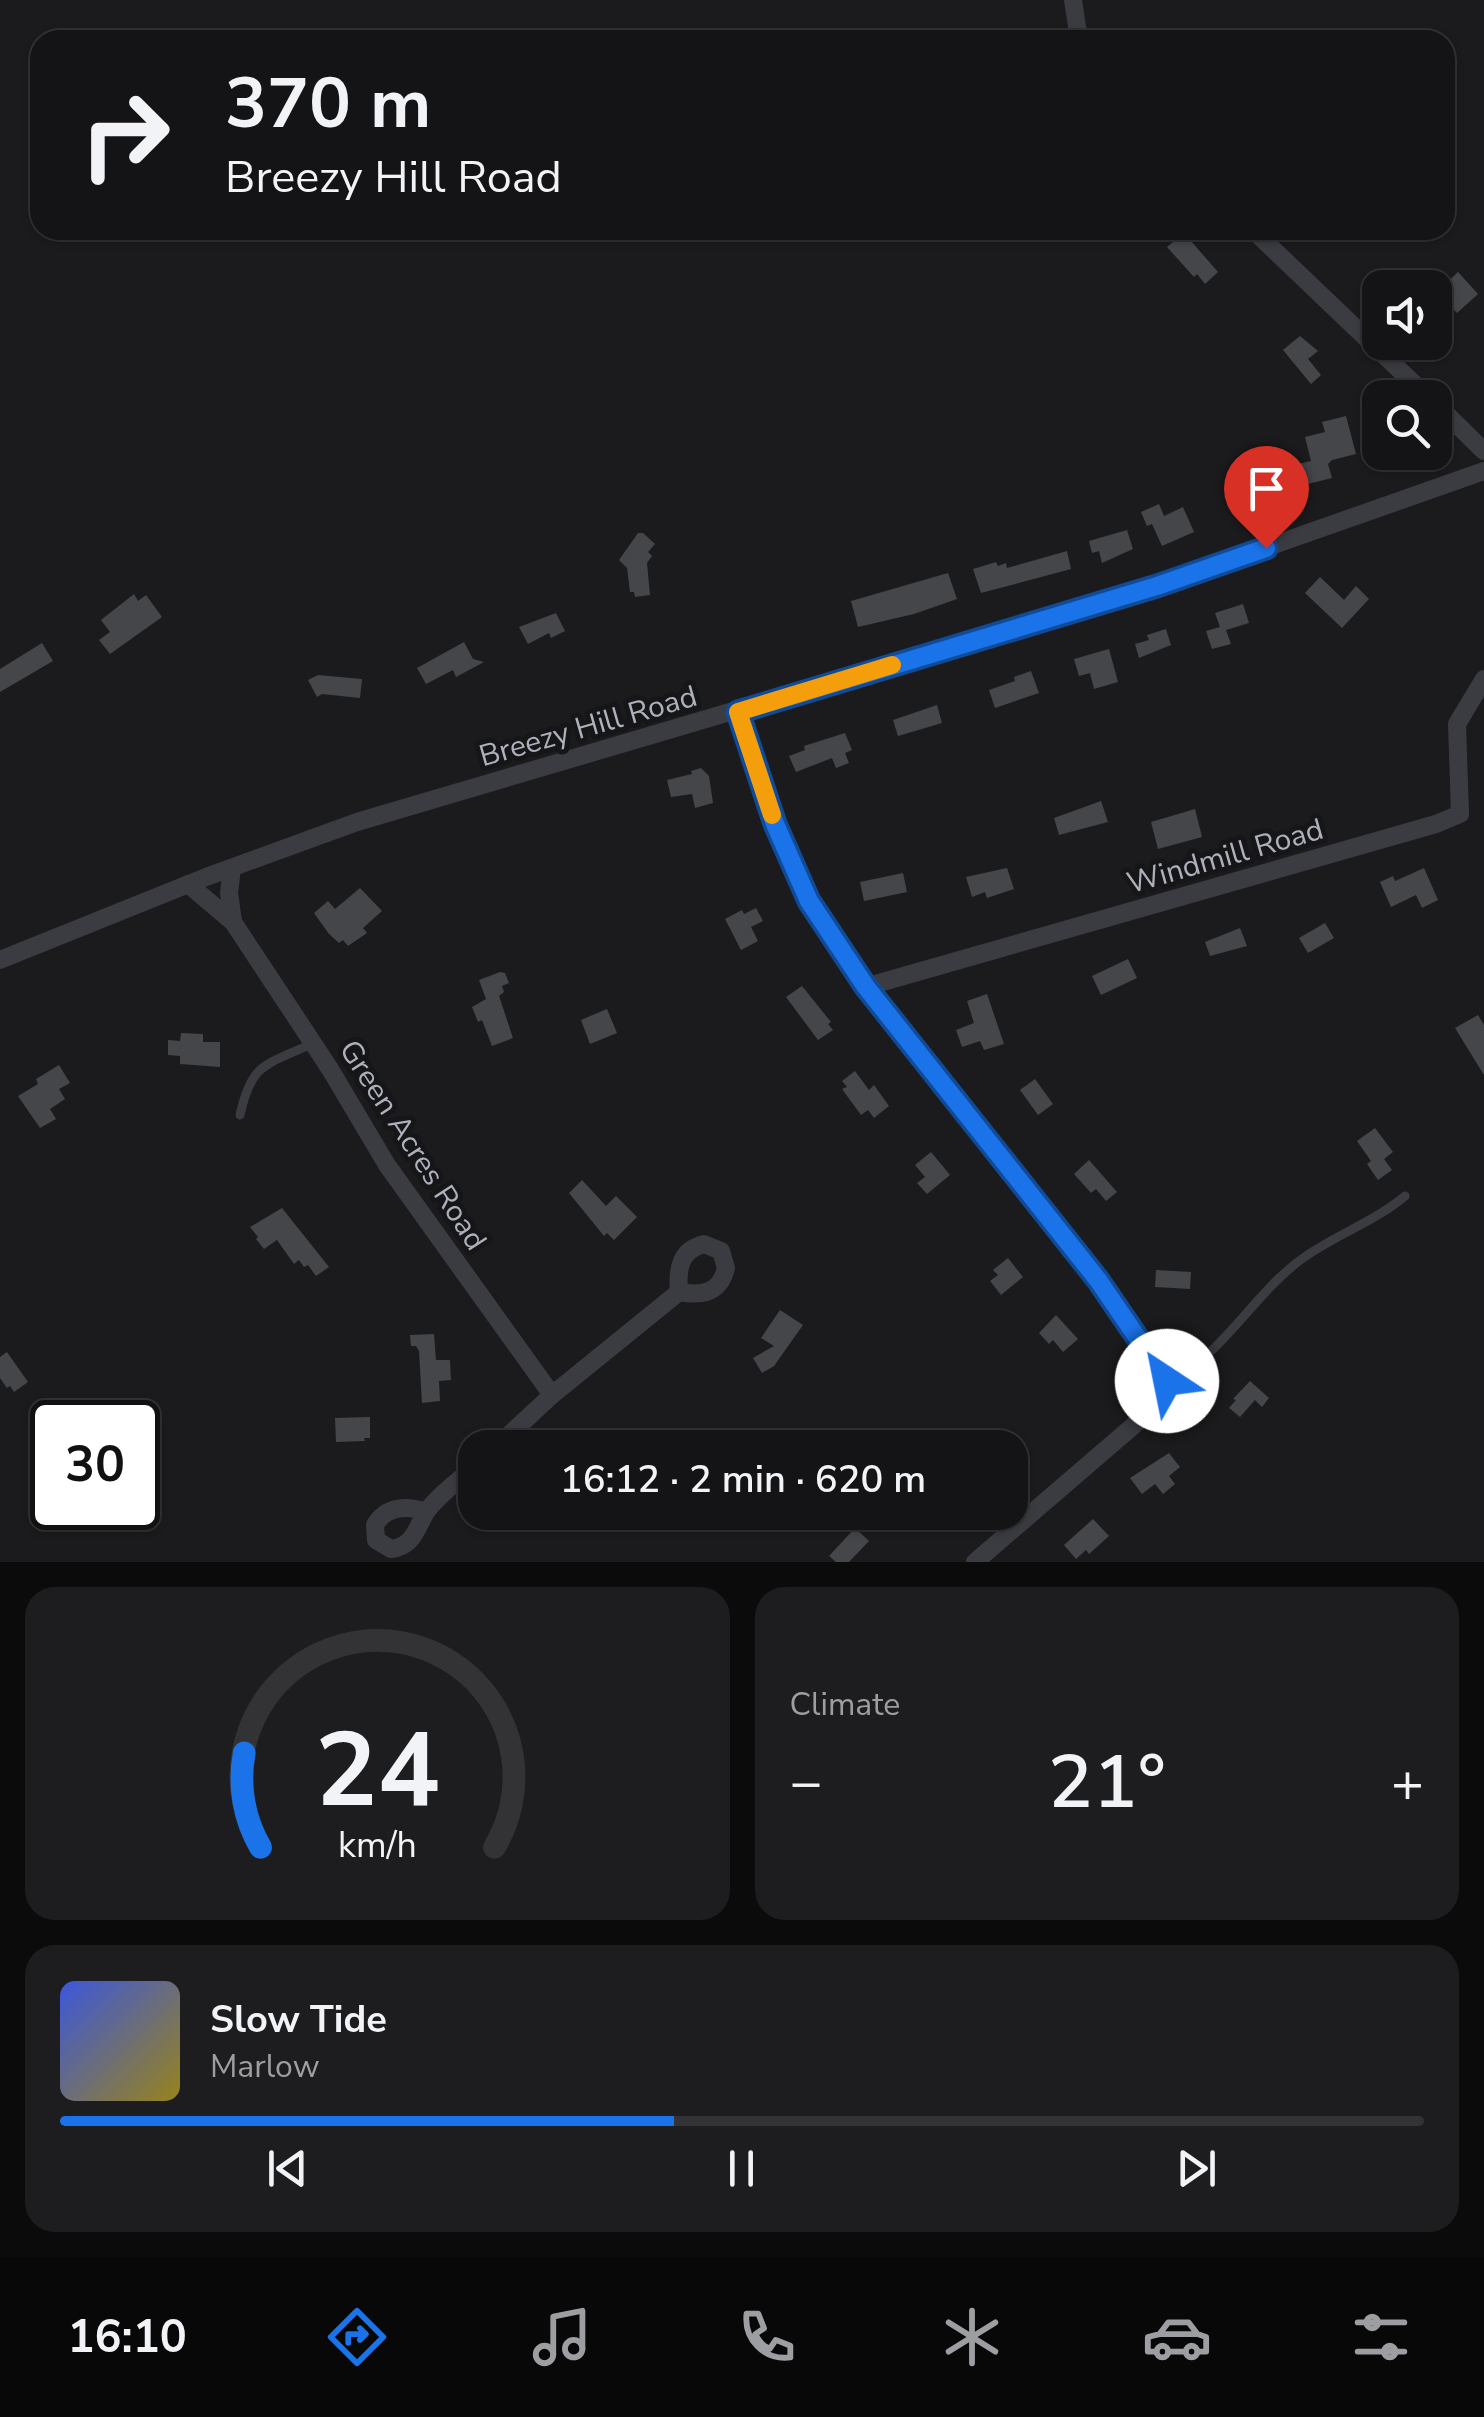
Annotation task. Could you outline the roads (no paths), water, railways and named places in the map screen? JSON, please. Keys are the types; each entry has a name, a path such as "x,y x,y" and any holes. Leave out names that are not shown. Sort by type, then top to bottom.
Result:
{"street":[{"path":"1073,0 1078,30"},
{"path":"1263,240 1410,380"},
{"path":"1452,420 1484,451"},
{"name":"Breezy Hill Road","path":"0,960 188,884 357,822 1157,586 1484,471"},
{"name":"Windmill Road","path":"866,987 1460,814 1457,724 1484,679"},
{"path":"738,712 775,824 809,901 866,987 1098,1280 1167,1381 1160,1397 975,1562"},
{"path":"232,868 233,922"},
{"name":"Green Acres Road","path":"188,884 233,922 387,1165 552,1395"},
{"path":"514,1430 679,1292"},
{"path":"426,1512 458,1482"}],"lane":[{"path":"240,1115 250,1078 259,1069 312,1043"},
{"path":"1160,1397 1211,1352 1270,1285 1299,1261 1405,1196"}]}
